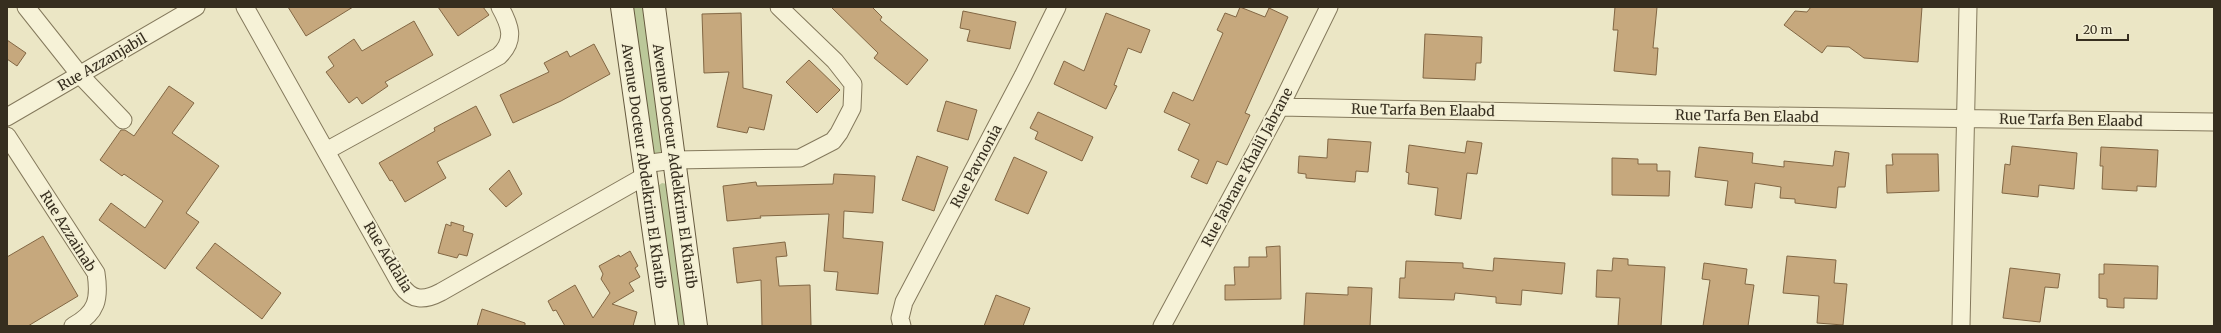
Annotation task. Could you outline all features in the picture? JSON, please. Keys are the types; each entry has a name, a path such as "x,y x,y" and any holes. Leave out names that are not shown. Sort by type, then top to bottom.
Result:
{"main road":[{"name":"Avenue Docteur Abdelkrim El Khatib","path":"622,7 667,326"},
{"name":"Avenue Docteur Addelkrim El Khatib","path":"654,7 696,326"}],"street":[{"path":"26,7 80,75 123,120"},
{"name":"Rue Azzanjabil","path":"7,117 196,7"},
{"name":"Rue Addalia","path":"245,7 401,285 406,292 417,298 431,297 441,292 644,170"},
{"path":"326,151 499,56 506,50 511,38 509,26 500,7"},
{"path":"644,170 674,160 800,158 833,141 839,133 852,108 853,84 835,61 779,7"},
{"name":"Rue Pavnonia","path":"902,326 900,318 904,302 1023,76 1057,7"},
{"name":"Rue Jabrane Khalil Jabrane","path":"1162,326 1280,106 1329,7"},
{"path":"1961,326 1968,7"},
{"name":"Rue Tarfa Ben Elaabd","path":"1280,106 1621,114 2214,122"},
{"name":"Rue Azzainab","path":"7,136 96,273 98,287 97,301 84,320 73,326"}],"green space":[{"path":"632,7 643,7 661,150 660,154 653,155"},
{"path":"662,183 667,184 686,326 676,326 658,186"}],"building":[{"path":"288,7 353,7 306,36"},
{"path":"438,7 483,7 489,15 458,36"},
{"path":"831,7 872,7 882,17 880,20 928,60 907,85 874,58 878,53"},
{"path":"1240,7 1265,17 1269,8 1288,17 1245,113 1250,115 1227,165 1217,161 1207,184 1191,177 1199,160 1178,150 1190,124 1164,112 1173,92 1193,101 1223,33 1217,30 1225,13 1236,17"},
{"path":"1615,7 1657,7 1653,48 1658,48 1656,75 1614,71 1618,30 1613,30"},
{"path":"1811,7 1922,7 1918,62 1864,58 1849,47 1827,46 1822,53 1784,25 1795,11 1807,12"},
{"path":"963,11 1016,22 1010,49 967,41 970,30 960,28"},
{"path":"741,13 743,88 772,95 764,130 749,127 747,133 717,127 729,72 704,73 702,14"},
{"path":"1106,13 1150,30 1141,53 1128,48 1114,85 1117,86 1106,109 1054,84 1064,61 1084,71"},
{"path":"414,21 433,55 385,82 388,86 362,104 357,97 349,103 326,72 334,66 328,57 354,39 362,51"},
{"path":"1425,34 1482,37 1481,63 1476,63 1475,80 1423,78"},
{"path":"7,40 26,53 17,66 7,59"},
{"path":"594,44 610,74 561,101 513,123 500,95 549,72 544,63 567,51 570,57"},
{"path":"809,60 840,90 817,113 786,82"},
{"path":"169,86 194,103 172,133 219,166 186,213 199,222 165,269 99,220 111,203 145,228 163,201 124,174 122,176 100,160 121,130 125,130 134,136"},
{"path":"946,101 977,110 968,140 937,131"},
{"path":"476,106 491,135 437,162 446,178 405,202 392,180 390,181 379,163 435,131 434,128"},
{"path":"1038,112 1093,137 1082,161 1035,139 1038,132 1030,128"},
{"path":"1328,139 1371,142 1368,172 1356,171 1355,182 1306,178 1306,174 1298,173 1299,156 1327,158"},
{"path":"1467,141 1482,143 1477,174 1467,173 1461,219 1435,215 1438,188 1408,184 1409,173 1406,172 1409,145 1465,153"},
{"path":"2012,146 2077,153 2074,189 2039,185 2038,197 2002,193 2005,164 2010,165"},
{"path":"1699,147 1753,153 1752,163 1784,167 1784,161 1833,166 1835,151 1849,153 1845,187 1838,187 1836,208 1795,203 1795,199 1780,198 1781,187 1755,183 1752,208 1725,205 1728,181 1695,177"},
{"path":"2101,147 2158,150 2156,187 2137,186 2137,191 2102,189 2103,166 2100,166"},
{"path":"1892,154 1938,154 1939,191 1887,193 1886,165 1893,165"},
{"path":"917,156 948,167 934,211 902,200"},
{"path":"1014,157 1047,172 1028,214 995,200"},
{"path":"1612,158 1638,159 1638,164 1657,164 1657,171 1670,171 1669,196 1612,195"},
{"path":"509,170 522,194 506,207 489,189"},
{"path":"834,174 875,176 873,213 844,211 843,238 883,242 878,294 836,290 838,272 824,271 829,214 760,216 761,218 727,221 723,186 756,182 757,186 833,184"},
{"path":"451,222 464,226 463,231 473,234 467,256 459,254 457,258 438,253 446,224 451,226"},
{"path":"43,236 78,296 28,326 7,326 7,257"},
{"path":"785,242 787,256 776,257 779,286 810,285 811,326 762,326 761,280 737,283 733,248"},
{"path":"215,243 281,293 262,319 196,268"},
{"path":"1280,246 1281,299 1225,300 1225,285 1235,285 1234,267 1249,267 1249,257 1267,257 1266,247"},
{"path":"630,251 638,266 635,268 640,277 629,283 634,291 612,304 637,312 633,326 565,326 556,310 553,311 548,301 575,285 593,318 610,293 601,279 603,274 599,266"},
{"path":"1787,256 1836,260 1834,283 1847,284 1843,325 1817,323 1819,296 1783,293"},
{"path":"1494,258 1565,263 1562,294 1522,290 1521,305 1496,303 1496,297 1455,293 1454,300 1399,298 1400,278 1405,278 1406,261 1463,263 1463,268 1493,271"},
{"path":"1613,258 1628,259 1628,265 1665,267 1661,326 1618,326 1620,298 1596,297 1597,270 1612,271"},
{"path":"1704,263 1747,269 1745,284 1754,285 1748,326 1703,326 1710,280 1702,279"},
{"path":"2104,264 2158,266 2157,299 2124,298 2124,308 2107,307 2107,299 2099,298 2099,274 2104,274"},
{"path":"2010,268 2060,274 2058,288 2045,287 2040,322 2003,318"},
{"path":"1348,287 1372,288 1370,326 1304,326 1306,293 1348,295"},
{"path":"996,295 1030,308 1023,326 984,326"},
{"path":"482,309 525,323 525,326 477,326"}]}
